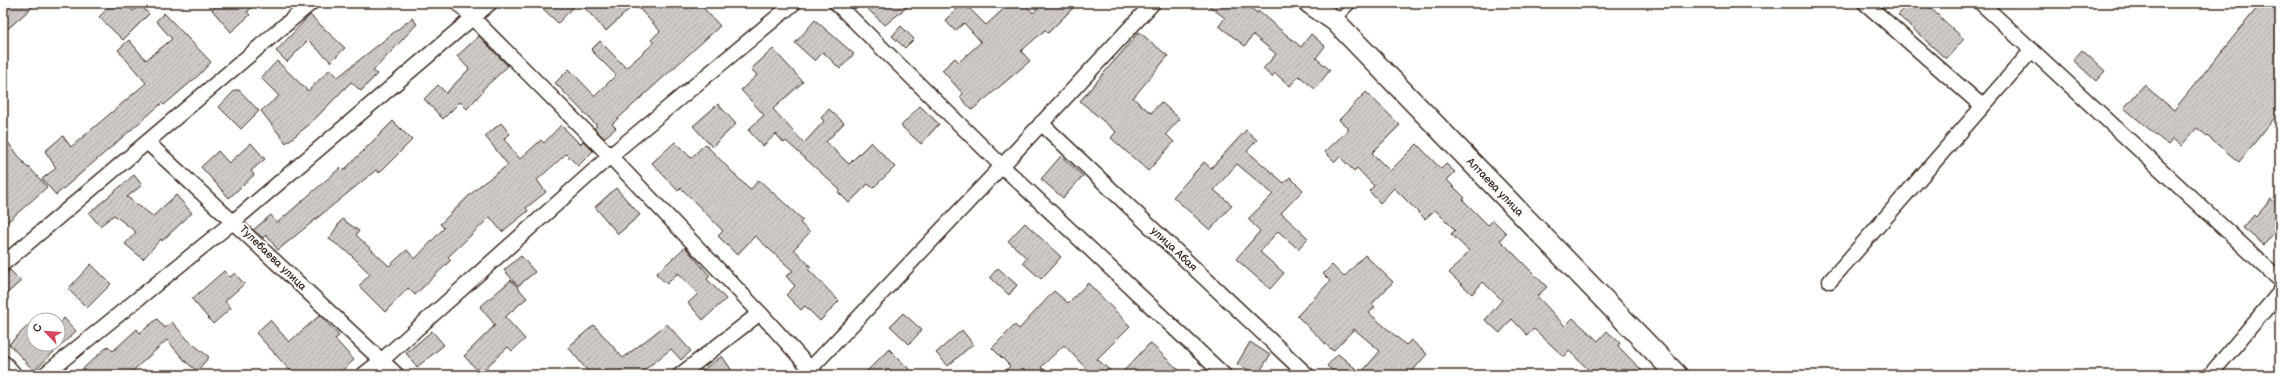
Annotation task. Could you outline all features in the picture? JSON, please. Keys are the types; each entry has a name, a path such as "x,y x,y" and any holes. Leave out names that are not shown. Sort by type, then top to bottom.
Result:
{"main road":[{"name":"Алтаева улица","path":"1309,3 1335,21 1677,375"},
{"path":"3,366 11,375"}],"street":[{"path":"3,264 311,3"},
{"path":"458,3 610,156 760,313 813,372 1152,3"},
{"path":"44,375 234,221 490,3"},
{"path":"363,375 381,361 610,156 794,3"},
{"path":"836,3 1002,166 1224,375"},
{"path":"1865,3 1982,106"},
{"path":"1981,3 2280,280"},
{"path":"1830,281 2032,50"},
{"name":"улица Абая","path":"1041,123 1307,375"},
{"name":"Тулебаева улица","path":"147,142 234,221 381,361 398,375"},
{"path":"2210,375 2280,292"},
{"path":"680,375 760,313"}],"lane":[{"path":"1335,21 1353,3"}],"building":[{"path":"11,3 37,3 3,33 3,10"},
{"path":"113,3 125,3 133,11 140,5 149,14 123,40 99,17"},
{"path":"220,3 257,3 247,12 250,15 231,32 212,10"},
{"path":"537,3 577,3 558,23"},
{"path":"580,3 699,3 720,26 612,124 616,128 604,138 594,128 597,126 555,83 569,69 595,96 616,75 591,50 600,41 626,68 654,43 651,40 660,31 635,4 606,31"},
{"path":"861,3 912,3 885,25"},
{"path":"964,3 986,25 1010,3 1024,3 1033,13 1043,3 1078,3 1048,33 1045,30 1021,51 1030,61 972,110 960,97 963,94 942,70 955,58 959,62 981,42 964,23 955,31 945,20"},
{"path":"1205,3 1244,3 1257,13 1258,11 1301,47 1311,34 1325,46 1316,58 1330,70 1315,89 1299,76 1290,86 1275,73 1272,77 1263,69 1276,54 1253,35 1245,46 1219,26 1225,18"},
{"path":"1908,3 1925,3 1964,39 1946,59 1898,15"},
{"path":"2261,3 2280,3 2280,111 2239,162 2197,128 2181,146 2173,139 2168,145 2124,108 2144,85 2174,110"},
{"path":"164,13 211,62 198,76 164,105 162,103 56,195 42,179 56,168 45,151 63,136 71,147 146,83 118,50 129,40 146,60 172,39 156,21"},
{"path":"310,15 345,48 331,62 308,40 287,62 276,51"},
{"path":"412,18 417,24 373,71 377,74 361,91 351,82 310,124 286,143 261,111 279,96 261,78 277,61 308,91 330,69 338,77"},
{"path":"815,20 854,54 840,69 823,52 815,61 795,43"},
{"path":"901,26 914,39 905,48 892,36"},
{"path":"1139,32 1168,56 1133,98 1151,113 1161,102 1180,119 1166,134 1174,142 1148,171 1111,138 1116,132 1080,101"},
{"path":"479,36 508,66 482,90 483,91 467,109 460,102 443,119 424,99 438,85 446,93 469,69 457,56"},
{"path":"773,49 803,82 773,109 804,143 824,121 821,118 829,109 844,123 826,142 849,164 871,142 895,167 873,188 868,184 849,203 838,192 840,190 786,141 784,143 776,134 763,146 748,130 764,115 741,90 757,75 751,69"},
{"path":"2082,50 2105,71 2096,81 2073,60"},
{"path":"235,90 239,90 259,111 241,129 219,107"},
{"path":"1366,92 1400,125 1372,153 1390,171 1417,144 1441,169 1446,164 1455,172 1447,180 1465,198 1463,200 1488,225 1493,220 1506,233 1500,240 1547,287 1537,296 1565,326 1573,318 1598,341 1607,331 1620,343 1618,346 1646,375 1594,375 1569,351 1564,357 1534,329 1527,335 1512,319 1500,333 1485,320 1502,300 1483,282 1472,294 1449,273 1469,251 1451,234 1455,230 1435,210 1425,219 1394,188 1380,203 1369,191 1374,186 1357,168 1354,171 1340,157 1335,162 1325,152 1349,129 1339,120"},
{"path":"718,104 736,124 712,147 693,126"},
{"path":"920,106 939,124 921,144 901,126"},
{"path":"393,121 412,140 379,173 376,170 278,250 266,235 263,238 253,230 271,215 277,223 340,168 343,171"},
{"path":"501,123 510,134 504,139 520,159 541,140 544,143 561,125 580,144 583,141 593,151 578,166 566,154 537,180 546,192 526,208 528,211 502,232 490,217 448,257 451,260 415,295 408,288 385,312 359,286 370,274 349,253 329,239 342,219 359,231 356,235 389,266 407,250 415,259 444,228 440,224 478,187 508,165 485,136"},
{"path":"1246,130 1257,140 1247,151 1284,183 1290,177 1303,190 1281,213 1308,238 1298,249 1278,231 1260,252 1284,273 1270,289 1236,259 1260,231 1248,219 1273,194 1237,164 1214,190 1232,205 1210,230 1173,197 1204,162 1211,168"},
{"path":"3,136 28,168 29,167 47,187 3,226"},
{"path":"675,142 691,158 705,144 750,190 759,180 803,220 800,223 810,232 794,249 811,267 808,269 839,301 820,321 805,306 801,310 786,295 795,286 786,276 793,271 755,236 737,255 718,236 723,231 681,188 678,191 652,163"},
{"path":"251,143 265,159 251,171 254,175 229,198 201,167 218,151 229,163"},
{"path":"1061,156 1083,176 1063,198 1041,179"},
{"path":"134,175 142,185 127,197 153,216 176,195 192,213 162,241 161,239 143,259 125,244 136,232 114,215 100,226 89,213"},
{"path":"616,188 640,215 618,234 595,207"},
{"path":"2271,199 2280,207 2280,225 2264,245 2243,228 2254,215 2256,217"},
{"path":"1025,223 1061,257 1041,279 1023,263 1027,258 1008,241"},
{"path":"685,247 710,276 707,279 726,299 703,320 688,303 698,294 678,273 667,284 656,274"},
{"path":"1365,255 1393,282 1372,304 1375,307 1369,313 1406,345 1411,340 1427,354 1409,375 1338,375 1327,366 1338,354 1361,373 1380,351 1354,329 1333,351 1297,316 1330,281 1323,274 1332,265 1344,277"},
{"path":"521,256 535,272 518,286 504,270"},
{"path":"91,264 111,284 87,308 68,289"},
{"path":"998,268 1017,285 1009,295 990,277"},
{"path":"10,270 21,281 3,297 3,277"},
{"path":"224,271 230,277 235,273 244,284 225,301 231,308 213,324 192,299"},
{"path":"511,280 527,298 505,317 525,339 512,351 508,347 480,373 464,356 495,325 480,307"},
{"path":"1088,283 1130,326 1097,359 1115,375 1092,375 1064,345 1041,367 1049,375 1001,375 1010,366 992,348 1015,325 1019,329 1054,291 1068,303"},
{"path":"903,313 922,330 909,344 890,326"},
{"path":"320,315 339,336 335,339 354,360 337,375 294,375 256,333 270,320 289,342"},
{"path":"157,319 165,328 172,322 188,340 209,357 197,371 186,362 167,340 128,375 76,375 108,346 113,351 137,329 140,333"},
{"path":"66,320 76,331 66,341"},
{"path":"667,324 691,351 681,360 671,349 638,375 591,375 568,347 594,325 623,358"},
{"path":"26,328 26,352 54,352 34,371 9,344"},
{"path":"962,330 973,344 948,366 936,353"},
{"path":"432,331 444,345 417,367 406,353"},
{"path":"1250,342 1270,355 1258,375 1237,364"},
{"path":"1150,343 1184,375 1120,375"},
{"path":"889,349 915,375 863,375"},
{"path":"722,356 735,375 696,375"}]}
